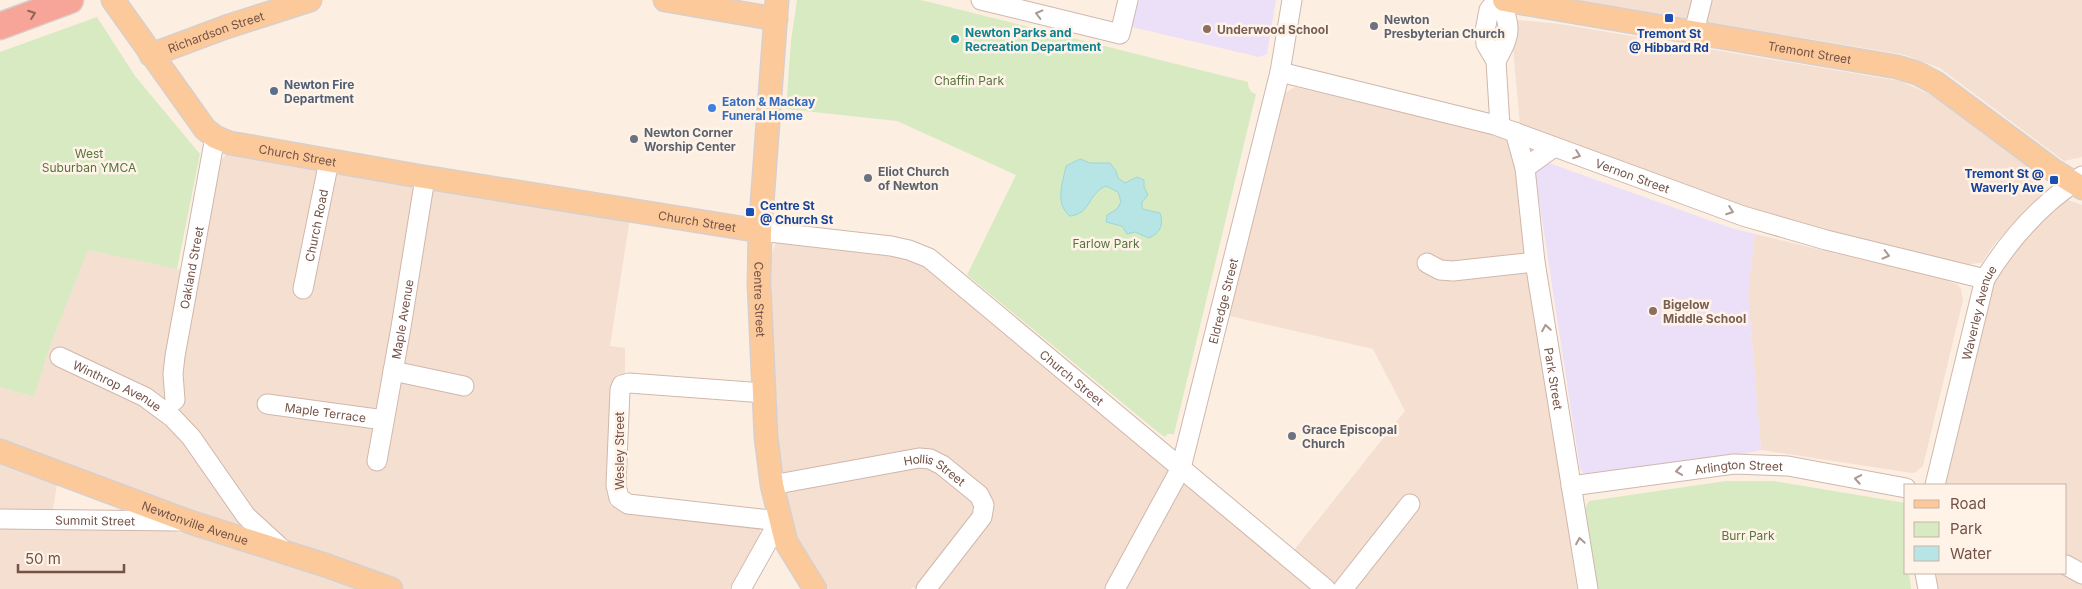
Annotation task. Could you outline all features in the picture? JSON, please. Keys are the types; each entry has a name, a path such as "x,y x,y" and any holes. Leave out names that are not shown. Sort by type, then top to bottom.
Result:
{"highway":[{"path":"0,26 70,1"}],"main road":[{"name":"Richardson Street","path":"151,55 226,27 310,0"},
{"path":"665,0 776,9"},
{"name":"Tremont Street","path":"1504,0 1897,67 1918,73 1936,83 2079,182"},
{"name":"Church Street","path":"116,4 196,118 215,137 230,143 425,178 760,231"},
{"name":"Centre Street","path":"776,9 760,231 759,285 766,437 772,485 779,520 786,542 815,589"},
{"name":"Newtonville Avenue","path":"0,451 190,522 285,552 391,589"}],"street":[{"path":"988,2 1120,34 1128,0"},
{"name":"Eldredge Street","path":"1115,589 1181,468 1280,72 1292,0"},
{"name":"Park Street","path":"1498,0 1508,24 1507,42 1496,61 1507,129 1525,168 1535,262 1588,589"},
{"path":"1694,32 1702,0"},
{"name":"Vernon Street","path":"1280,72 1507,129 1760,222 1985,279"},
{"name":"Oakland Street","path":"174,408 175,356 215,137"},
{"path":"1525,168 1554,146"},
{"name":"Church Road","path":"303,289 329,161"},
{"name":"Maple Avenue","path":"377,461 425,178"},
{"name":"Waverley Avenue","path":"1935,484 1985,279 2002,252 2048,203 2079,182"},
{"name":"Church Street","path":"760,231 891,246 909,250 928,258 1326,589"},
{"path":"1428,263 1440,270 1453,271 1535,262"},
{"name":"Winthrop Avenue","path":"60,357 145,397 174,408"},
{"path":"393,370 464,386"},
{"name":"Wesley Street","path":"765,393 629,383 622,385 620,390 616,485 619,498 628,504 779,520"},
{"name":"Maple Terrace","path":"267,404 384,420"},
{"path":"174,408 191,437 246,516 285,552"},
{"name":"Hollis Street","path":"772,485 919,458 930,459 942,465 979,495 984,505 982,517 926,589"},
{"name":"Arlington Street","path":"1571,486 1734,464 1788,466 1904,488"},
{"path":"1343,589 1410,504"},
{"name":"Summit Street","path":"0,519 190,522"},
{"path":"741,589 779,520"},
{"path":"2067,566 2082,574"},
{"path":"1925,574 1928,589"}],"shaded area":[{"name":"Underwood School","path":"1139,0 1276,0 1267,54 1259,57 1132,27"},
{"path":"1576,0 2082,0 2082,157 2064,161 1940,68 1905,55"},
{"path":"1519,20 1560,24 1900,81 1934,96 2035,172 2041,193 2038,200 1995,243 1982,262 1963,265 1776,218 1520,125 1512,37 1512,30"},
{"path":"1295,87 1496,135 1509,142 1515,162 1577,589 1341,589 1294,550 1405,411 1373,349 1225,315 1285,93"},
{"path":"229,151 630,218 610,346 625,348 625,375 617,375 610,505 755,523 760,528 760,534 729,589 404,589 0,445 0,387 34,397 51,343 88,250 197,273 222,159"},
{"name":"Bigelow Middle School","path":"1546,162 1731,228 1755,234 1748,293 1761,450 1744,454 1588,473 1583,473 1580,469 1535,173 1536,165"},
{"path":"2068,200 2082,205 2082,589 1936,589 1933,574 2067,574 2067,484 1945,484 1988,294 2003,261 2038,220"},
{"path":"1755,234 1941,279 1957,284 1961,289 1963,300 1923,466 1916,472 1912,473 1761,450 1748,293"},
{"path":"790,241 904,256 941,276 1317,589 916,589 913,587 911,589 829,589 795,536 779,455 772,319 772,253 776,243"},
{"path":"0,459 58,478 51,521 144,527 220,539 365,589 0,589"}],"green space":[{"name":"Farlow Park","path":"797,0 921,0 1248,82 1250,90 1256,94 1174,434 1167,434 1165,437 1159,433 967,275 1016,175 897,121 786,109 791,41"},
{"name":"West Suburban YMCA","path":"97,17 135,76 200,154 177,269 88,250 51,343 34,397 0,387 0,52"},
{"name":"Burr Park","path":"1726,481 1773,481 1904,503 1904,574 1909,574 1911,589 1598,589 1586,513 1586,506 1589,501"}],"water":[{"path":"1080,159 1090,163 1110,163 1116,171 1118,178 1125,183 1137,177 1144,180 1144,187 1148,195 1142,202 1142,209 1160,213 1161,217 1161,225 1156,234 1149,238 1135,232 1127,234 1122,226 1106,222 1107,215 1117,209 1121,202 1118,192 1106,186 1096,193 1082,211 1070,216 1062,205 1062,186 1066,166"}],"place":[{"name":"Tremont St @ Hibbard Rd","path":"1669,18"},
{"name":"Newton Presbyterian Church","path":"1374,26"},
{"name":"Underwood School","path":"1207,29"},
{"name":"Newton Parks and Recreation Department","path":"955,39"},
{"name":"Newton Fire Department","path":"274,91"},
{"name":"Eaton & Mackay Funeral Home","path":"712,108"},
{"name":"Newton Corner Worship Center","path":"634,139"},
{"name":"Eliot Church of Newton","path":"868,178"},
{"name":"Tremont St @ Waverly Ave","path":"2054,180"},
{"name":"Centre St @ Church St","path":"750,212"},
{"name":"Bigelow Middle School","path":"1653,311"},
{"name":"Grace Episcopal Church","path":"1292,436"}],"park label":[{"name":"Chaffin Park","path":"969,80"}]}
